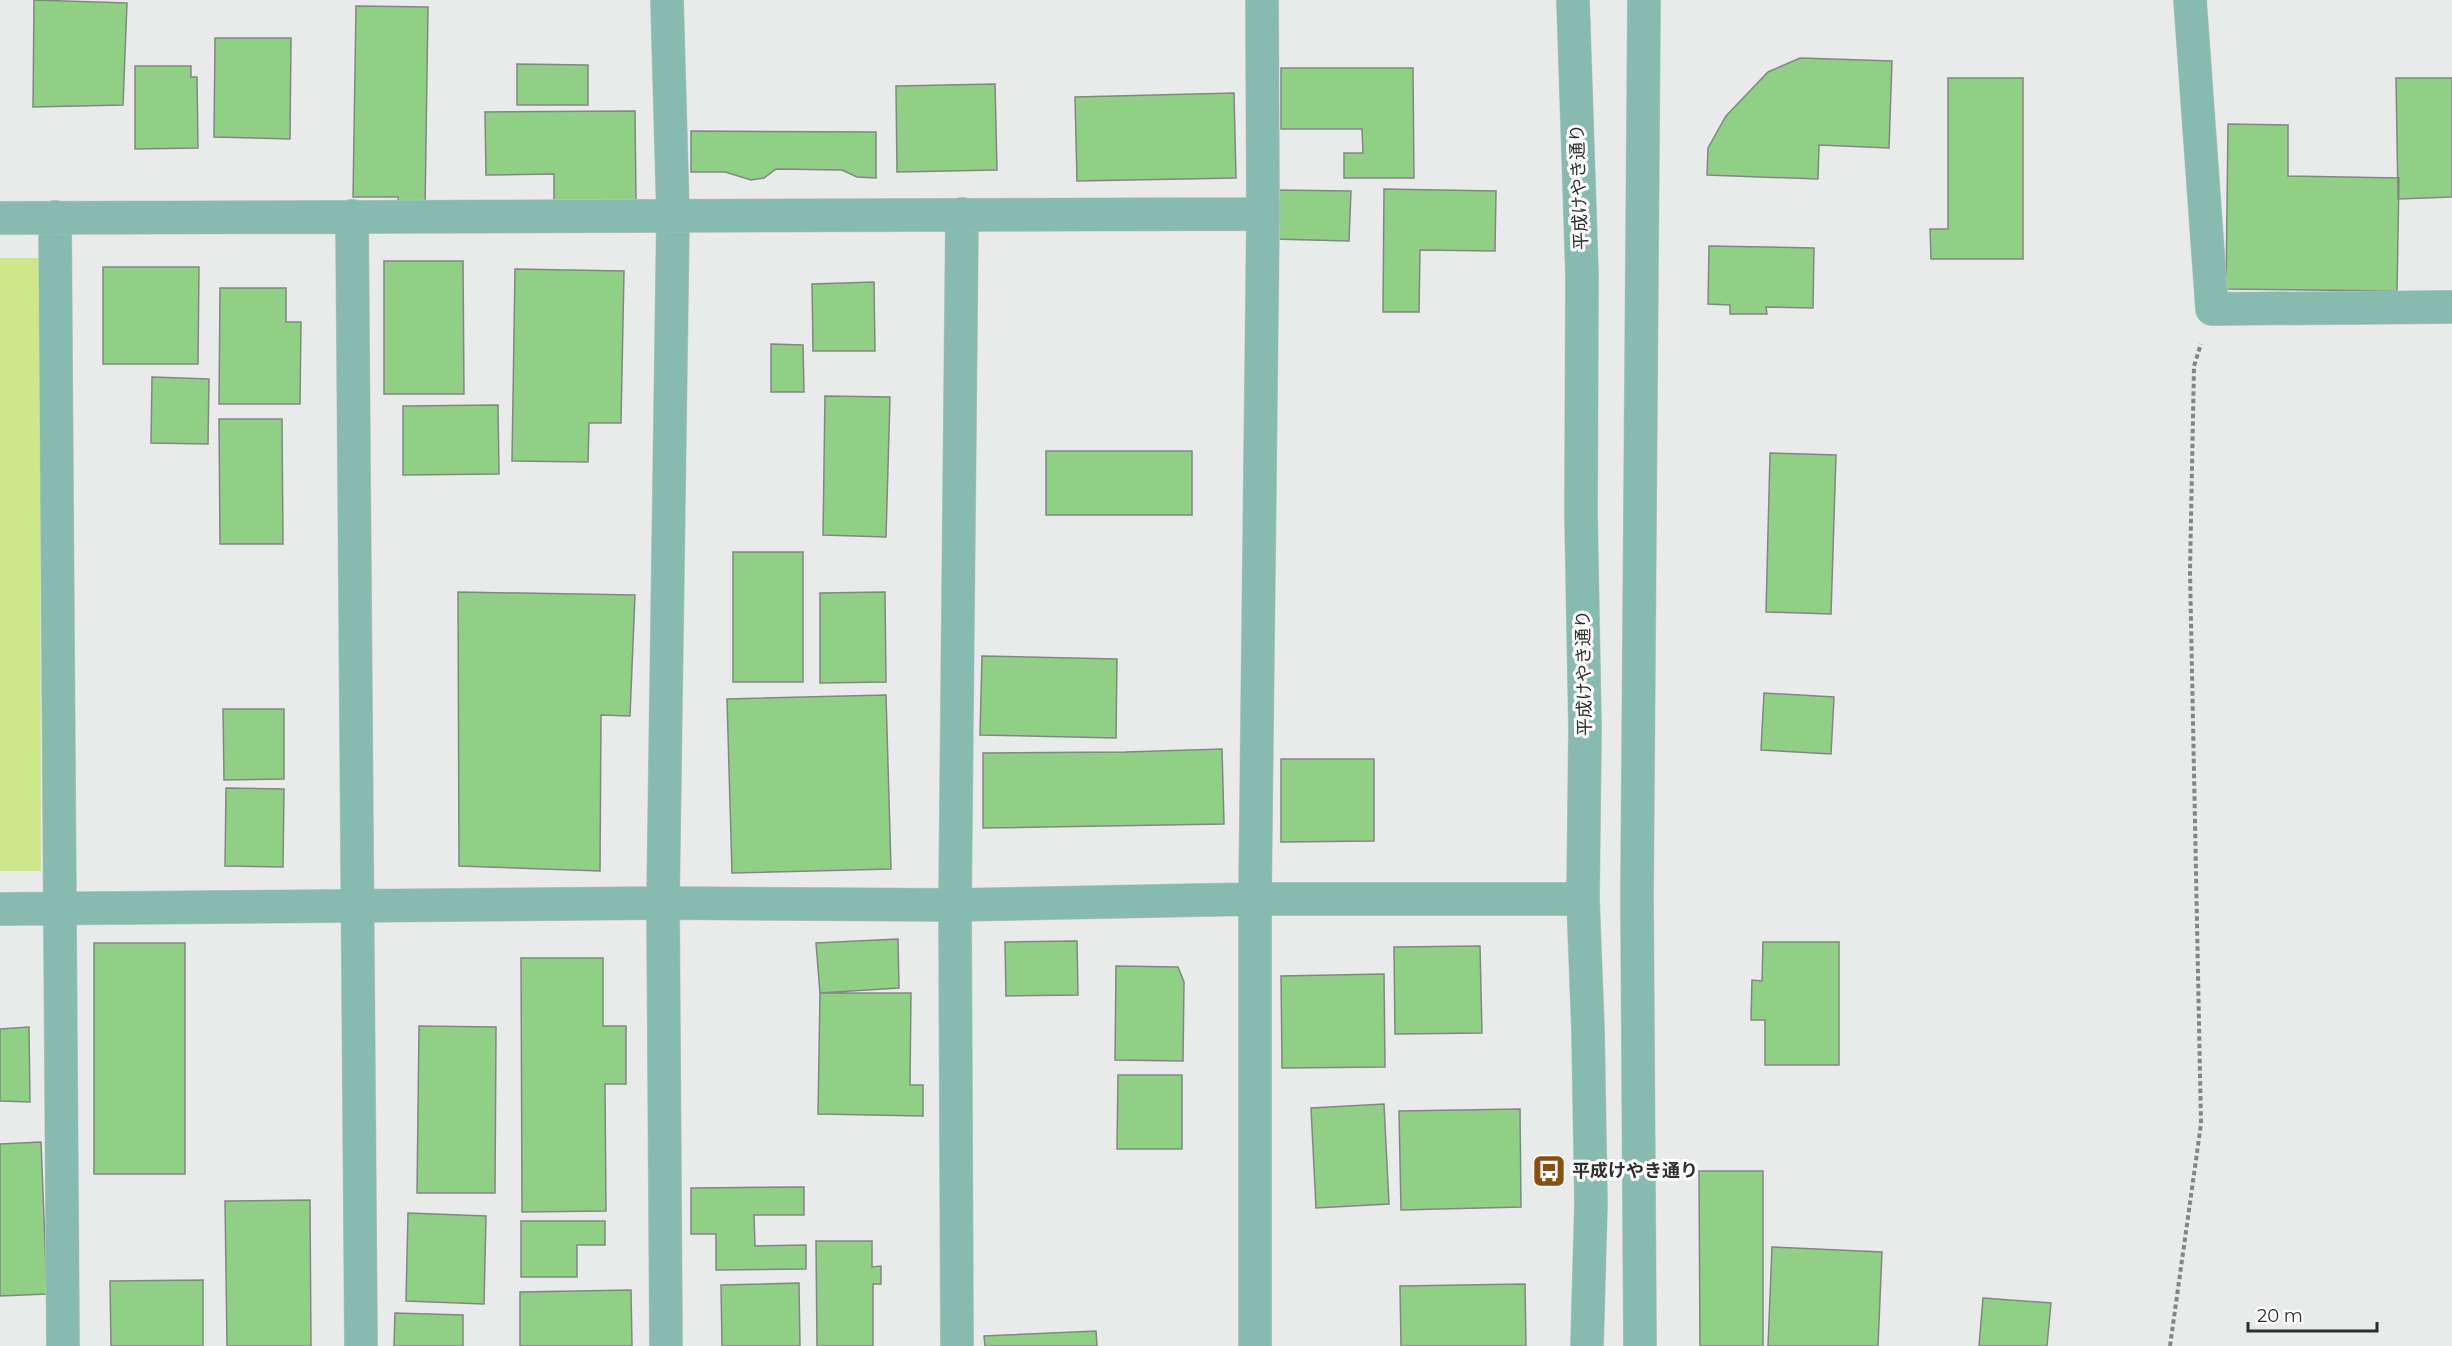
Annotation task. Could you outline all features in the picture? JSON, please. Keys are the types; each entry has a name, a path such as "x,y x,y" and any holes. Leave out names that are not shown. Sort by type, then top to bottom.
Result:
{"street":[{"path":"666,1346 663,903 673,215 667,0"},
{"path":"1255,1346 1254,899 1263,214 1262,0"},
{"name":"平成けやき通り","path":"1573,0 1581,275 1581,514 1585,729 1584,899 1591,1203 1587,1346"},
{"path":"1640,1346 1637,897 1644,0"},
{"path":"2190,0 2212,309 2452,307"},
{"path":"957,1346 955,905 962,214"},
{"path":"0,218 1263,214"},
{"path":"352,216 361,1346"},
{"path":"55,217 63,1346"},
{"path":"0,909 663,903 955,905 1254,899 1584,899"}],"path":[{"path":"2169,1346 2201,1124 2190,571 2193,366 2212,309"}],"green space":[{"path":"0,258 40,258 41,871 0,871"}],"building":[{"path":"34,0 127,3 123,105 33,107"},
{"path":"356,6 428,7 425,210 399,209 398,197 353,197"},
{"path":"215,38 291,38 290,139 214,137"},
{"path":"1800,58 1892,61 1889,148 1819,145 1818,179 1707,175 1708,148 1726,116 1768,72"},
{"path":"517,64 588,65 588,105 517,105"},
{"path":"135,66 191,66 191,77 197,77 198,148 135,149"},
{"path":"1281,68 1413,68 1414,178 1344,178 1344,153 1363,153 1362,129 1281,129"},
{"path":"1948,78 2023,78 2023,259 1931,259 1930,229 1948,229"},
{"path":"2396,78 2452,78 2452,197 2398,199"},
{"path":"995,84 997,170 897,172 896,86"},
{"path":"1234,93 1236,178 1077,181 1075,97"},
{"path":"635,111 636,201 554,202 554,174 486,175 485,112"},
{"path":"2228,124 2288,125 2288,176 2399,178 2397,291 2226,289"},
{"path":"691,131 876,132 876,178 857,177 842,170 776,169 764,178 751,180 725,172 691,172"},
{"path":"1384,189 1496,191 1495,251 1420,250 1419,312 1383,312"},
{"path":"1274,190 1351,191 1349,241 1273,239"},
{"path":"1709,246 1814,248 1813,308 1766,307 1767,314 1730,314 1730,305 1708,304"},
{"path":"384,261 463,261 464,394 384,394"},
{"path":"103,267 199,267 198,364 103,364"},
{"path":"515,269 624,271 621,423 589,423 588,462 512,461"},
{"path":"874,282 875,351 813,351 812,284"},
{"path":"220,288 286,288 286,322 301,322 300,404 219,404"},
{"path":"771,344 803,345 804,392 771,392"},
{"path":"152,377 209,379 208,444 151,443"},
{"path":"825,396 890,397 886,537 823,535"},
{"path":"498,405 499,474 403,475 403,406"},
{"path":"219,419 282,419 283,544 220,544"},
{"path":"1046,451 1192,451 1192,515 1046,515"},
{"path":"1770,453 1836,455 1831,614 1766,612"},
{"path":"733,552 803,552 803,682 733,682"},
{"path":"458,592 635,595 630,716 601,715 600,871 459,866"},
{"path":"885,592 886,682 820,683 820,593"},
{"path":"982,656 1117,659 1116,738 980,735"},
{"path":"1764,693 1834,697 1831,754 1761,750"},
{"path":"886,695 891,869 732,873 727,699"},
{"path":"223,709 284,709 284,779 224,780"},
{"path":"1222,749 1224,824 983,828 983,753"},
{"path":"1281,759 1374,759 1374,841 1281,842"},
{"path":"226,788 284,789 283,867 225,866"},
{"path":"898,939 899,988 820,993 816,943"},
{"path":"1077,941 1078,995 1006,996 1005,942"},
{"path":"1763,942 1839,942 1839,1065 1765,1065 1765,1020 1751,1020 1752,980 1762,981"},
{"path":"94,943 185,943 185,1174 94,1174"},
{"path":"1480,946 1482,1033 1395,1034 1394,947"},
{"path":"521,958 603,958 603,1026 626,1026 626,1084 605,1084 606,1211 522,1212"},
{"path":"1116,966 1178,967 1184,982 1183,1061 1115,1060"},
{"path":"1384,974 1385,1067 1282,1068 1281,976"},
{"path":"820,993 911,993 910,1085 923,1085 923,1116 818,1114"},
{"path":"419,1026 496,1027 495,1193 417,1193"},
{"path":"29,1027 30,1102 0,1101 0,1029"},
{"path":"1118,1075 1182,1075 1182,1149 1117,1149"},
{"path":"1384,1104 1389,1204 1316,1208 1311,1108"},
{"path":"1520,1109 1521,1207 1401,1210 1399,1111"},
{"path":"41,1142 47,1294 0,1296 0,1144"},
{"path":"1699,1171 1763,1171 1763,1346 1700,1346"},
{"path":"804,1187 804,1215 754,1215 755,1246 806,1245 806,1269 716,1270 716,1234 691,1234 691,1188"},
{"path":"310,1200 311,1346 227,1346 225,1201"},
{"path":"408,1213 486,1216 484,1304 406,1301"},
{"path":"521,1221 605,1221 605,1245 577,1245 577,1277 521,1277"},
{"path":"816,1241 872,1241 872,1267 881,1266 881,1284 873,1284 873,1346 817,1346"},
{"path":"1772,1247 1882,1252 1878,1346 1768,1346"},
{"path":"203,1280 203,1346 111,1346 110,1281"},
{"path":"799,1283 800,1346 722,1346 721,1285"},
{"path":"1525,1284 1526,1346 1401,1346 1400,1286"},
{"path":"631,1290 632,1346 520,1346 520,1292"},
{"path":"1983,1298 2051,1303 2047,1346 1979,1346"},
{"path":"395,1313 463,1315 463,1346 394,1346"},
{"path":"1096,1331 1097,1346 985,1346 984,1336"}],"place":[{"name":"平成けやき通り","path":"1549,1171"}]}
